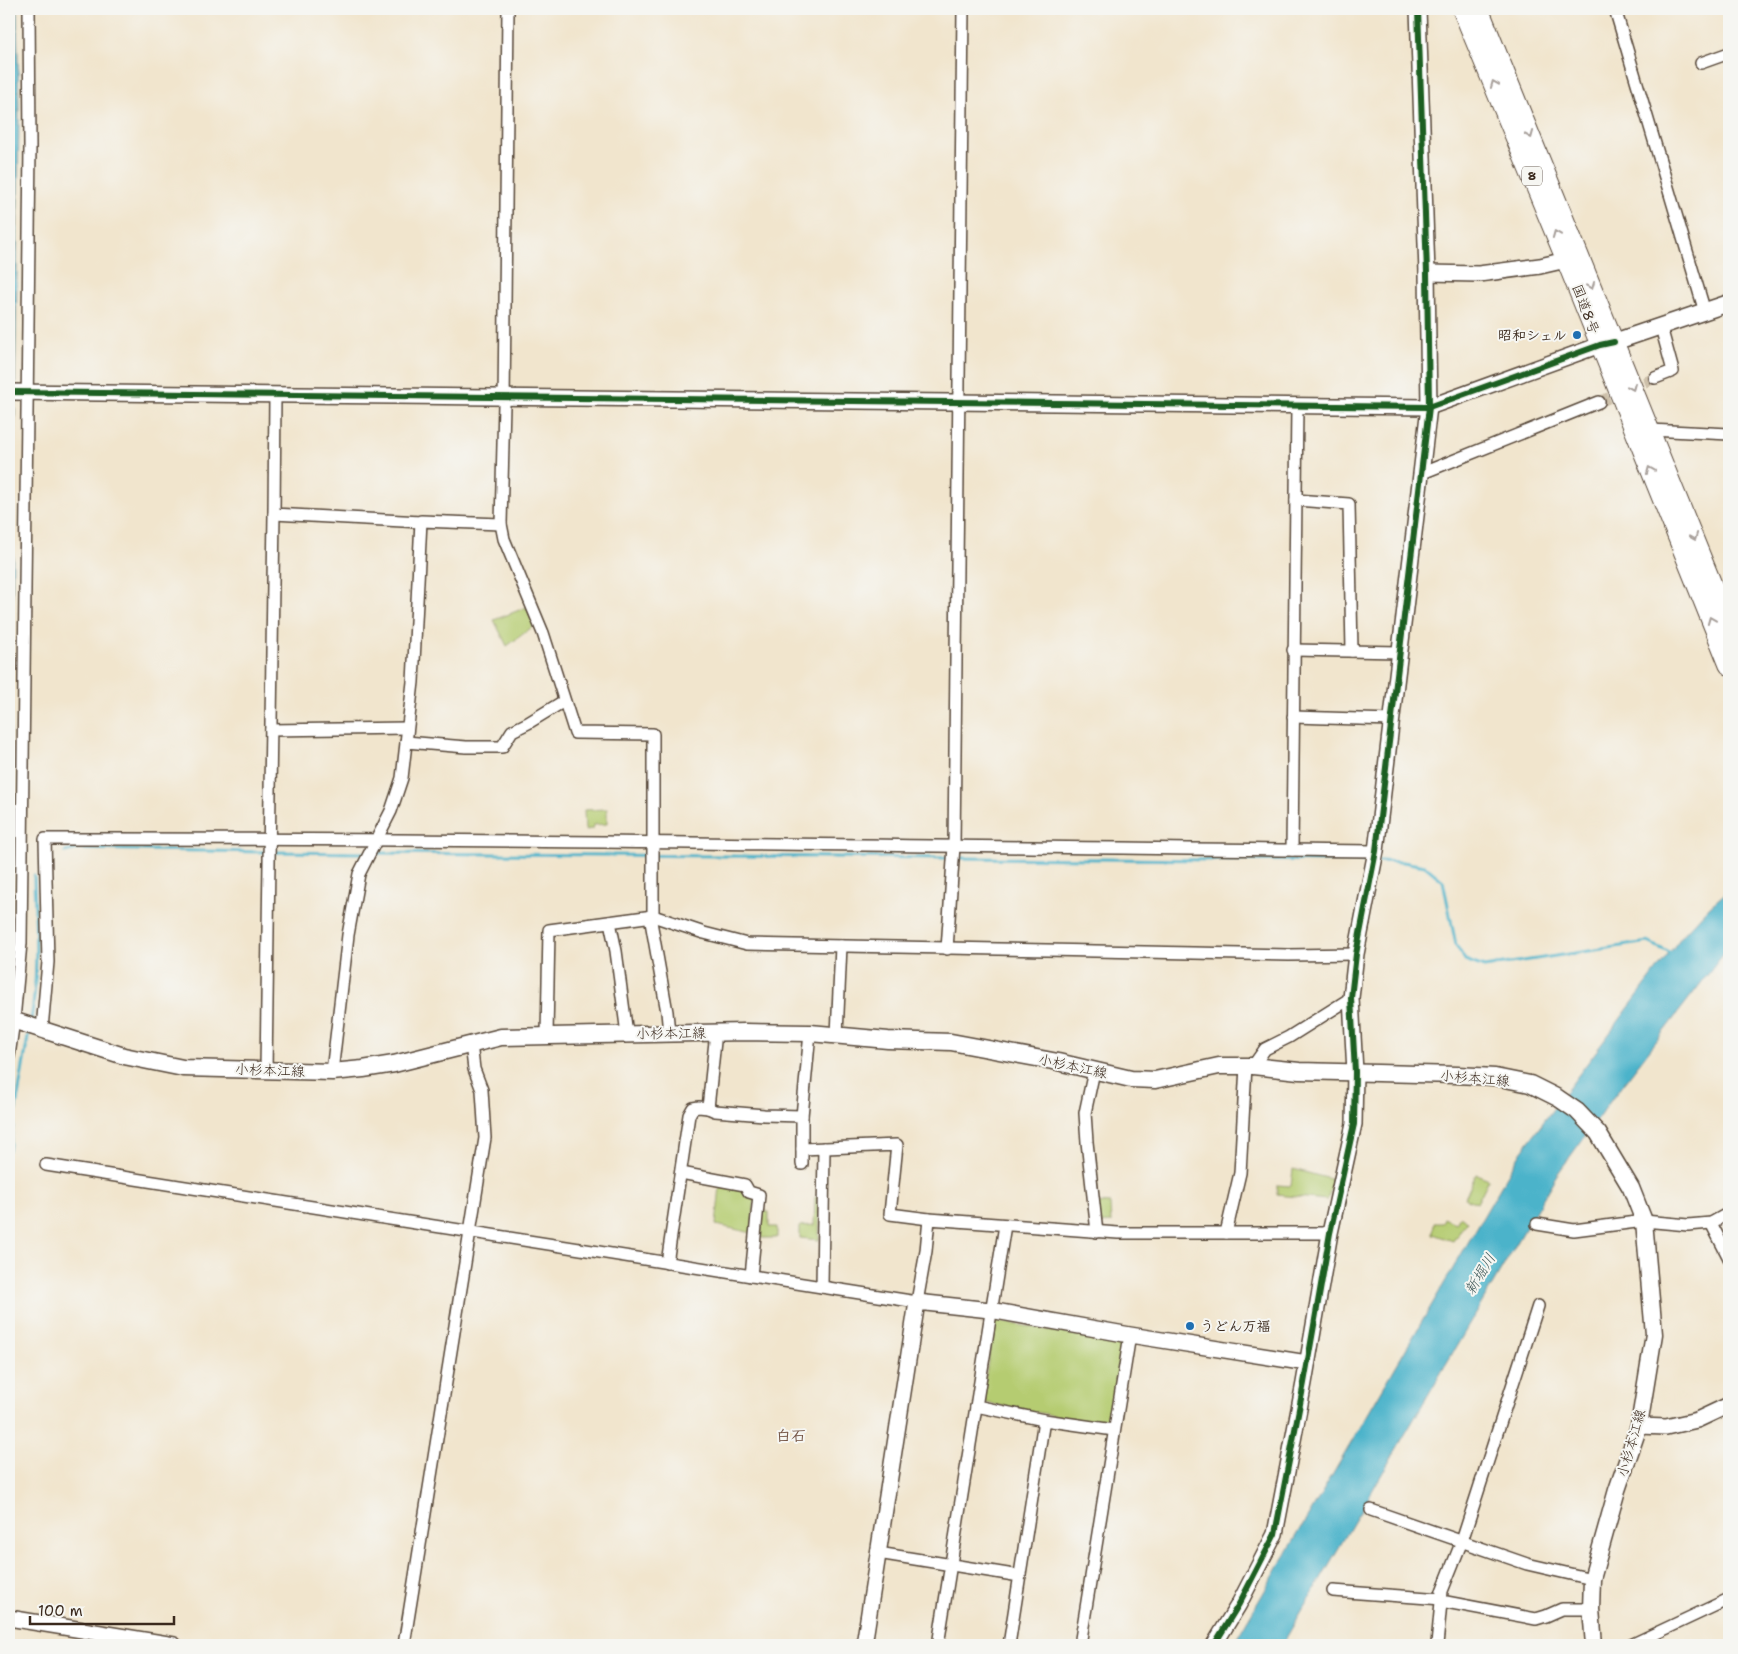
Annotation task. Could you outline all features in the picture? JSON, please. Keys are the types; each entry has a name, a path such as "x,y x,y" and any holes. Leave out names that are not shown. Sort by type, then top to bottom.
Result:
{"highway":[{"name":"国道8号","path":"1462,9 1566,260 1650,430 1729,626"},
{"name":"国道8号","path":"1479,9 1729,666"}],"main road":[{"path":"1607,343 1662,327 1729,303"},
{"name":"小杉本江線","path":"15,1020 124,1056 183,1068 332,1072 363,1069 394,1064 501,1037 716,1032 810,1033 888,1040 951,1042 1058,1062 1131,1079 1155,1080 1219,1066 1250,1066 1299,1072 1495,1077 1530,1084 1558,1098 1577,1111 1594,1128 1616,1160 1631,1188 1644,1221 1654,1334 1639,1426 1617,1490 1592,1579 1594,1645"}],"street":[{"path":"9,1056 15,1020 21,944 19,392 30,146 29,9"},
{"path":"508,9 504,397 500,524 504,539 543,633 575,733 653,734 651,916 668,1012 669,1033"},
{"path":"947,950 954,846 963,9"},
{"path":"1214,1645 1240,1604 1275,1534 1330,1233 1354,1124 1355,1072 1351,998 1356,954 1376,851 1429,407 1427,273 1418,9"},
{"path":"1615,9 1705,312"},
{"path":"1701,63 1729,53"},
{"path":"1427,273 1479,274 1540,266 1566,260"},
{"path":"1655,378 1673,372 1662,327"},
{"path":"19,392 1429,407 1607,343"},
{"path":"266,1070 276,395"},
{"path":"1420,474 1599,402"},
{"path":"1292,850 1296,406"},
{"path":"1650,430 1729,434"},
{"path":"1296,500 1349,504 1352,652"},
{"path":"274,514 500,524"},
{"path":"332,1072 348,934 359,874 392,811 402,778 412,682 421,522"},
{"path":"1293,650 1400,652"},
{"path":"406,742 466,747 502,747 512,731 564,701"},
{"path":"1293,717 1392,720"},
{"path":"271,730 408,728"},
{"path":"42,1029 48,962 45,839 269,839 1376,851"},
{"path":"547,1035 549,930 651,916 747,944 947,950 1289,955 1356,954"},
{"path":"610,922 616,951 627,1034"},
{"path":"837,1035 841,946"},
{"path":"1226,1233 1240,1172 1250,1066 1265,1049 1289,1037 1351,998"},
{"path":"708,1108 716,1032"},
{"path":"802,1164 802,1116 810,1033"},
{"path":"404,1645 485,1138 482,1090 474,1069 471,1044"},
{"path":"1094,1071 1085,1113 1097,1232"},
{"path":"667,1263 689,1115 693,1108 699,1107 715,1111 764,1115 802,1116"},
{"path":"802,1149 897,1145 890,1214 929,1219 1118,1233 1330,1233"},
{"path":"822,1287 824,1148"},
{"path":"46,1165 917,1302 990,1310 1306,1363"},
{"path":"680,1173 745,1185 749,1192 759,1195 751,1276"},
{"path":"1538,1224 1574,1230 1644,1221 1688,1225 1710,1223 1729,1213"},
{"path":"864,1645 926,1251 929,1219"},
{"path":"1710,1223 1729,1258"},
{"path":"938,1645 1005,1225"},
{"path":"1437,1645 1442,1591 1462,1541 1538,1306"},
{"path":"1080,1645 1130,1335"},
{"path":"1639,1426 1666,1427 1697,1420 1729,1405"},
{"path":"976,1406 1044,1420 1114,1430"},
{"path":"1009,1645 1044,1420"},
{"path":"1371,1510 1527,1564 1592,1579"},
{"path":"878,1553 1020,1576"},
{"path":"1333,1591 1441,1600 1536,1619 1562,1609 1592,1609"},
{"path":"1631,1645 1729,1599"},
{"path":"9,1618 174,1645"}],"green space":[{"path":"527,607 535,625 507,646 494,620"},
{"path":"607,809 607,824 593,825 592,829 585,830 584,810"},
{"path":"1293,1169 1334,1180 1327,1200 1277,1195 1277,1185 1291,1186"},
{"path":"1476,1174 1489,1179 1477,1203 1465,1198"},
{"path":"720,1186 744,1187 755,1197 752,1233 716,1225"},
{"path":"815,1197 820,1197 819,1240 800,1238 800,1226 814,1225"},
{"path":"1096,1203 1110,1204 1111,1223 1098,1224"},
{"path":"762,1211 769,1212 769,1227 777,1227 777,1238 761,1238"},
{"path":"1460,1216 1467,1221 1453,1241 1433,1234 1434,1223 1442,1223 1444,1218 1456,1224"},
{"path":"997,1321 1122,1343 1111,1419 1101,1424 986,1403 982,1399 994,1323"}],"water":[{"path":"9,9 17,9 19,116 9,843"},
{"name":"新堀川","path":"1729,890 1729,947 1617,1092 1556,1176 1282,1645 1233,1645 1521,1152 1682,936 1709,907"}],"waterway":[{"path":"65,852 78,849 266,852"},
{"path":"272,852 366,853"},
{"path":"372,853 951,858"},
{"path":"957,858 1371,861"},
{"path":"1379,861 1403,862 1425,866 1443,881 1456,945 1465,960 1484,967 1648,942 1672,954"},
{"path":"31,1020 36,966 34,876"},
{"path":"9,1150 29,1031"}],"tunnel":[{"path":"1599,402 1655,378"}],"cycle path":[{"path":"1214,1645 1239,1604 1275,1534 1330,1233 1354,1124 1355,1072 1351,998 1356,954 1376,851 1429,407 1427,273 1418,9"},
{"path":"9,392 1429,407 1600,345 1614,342"}],"place":[{"name":"昭和シェル","path":"1577,335"},
{"name":"うどん万福","path":"1190,1326"}],"district":[{"name":"白石","path":"791,1436"}]}
